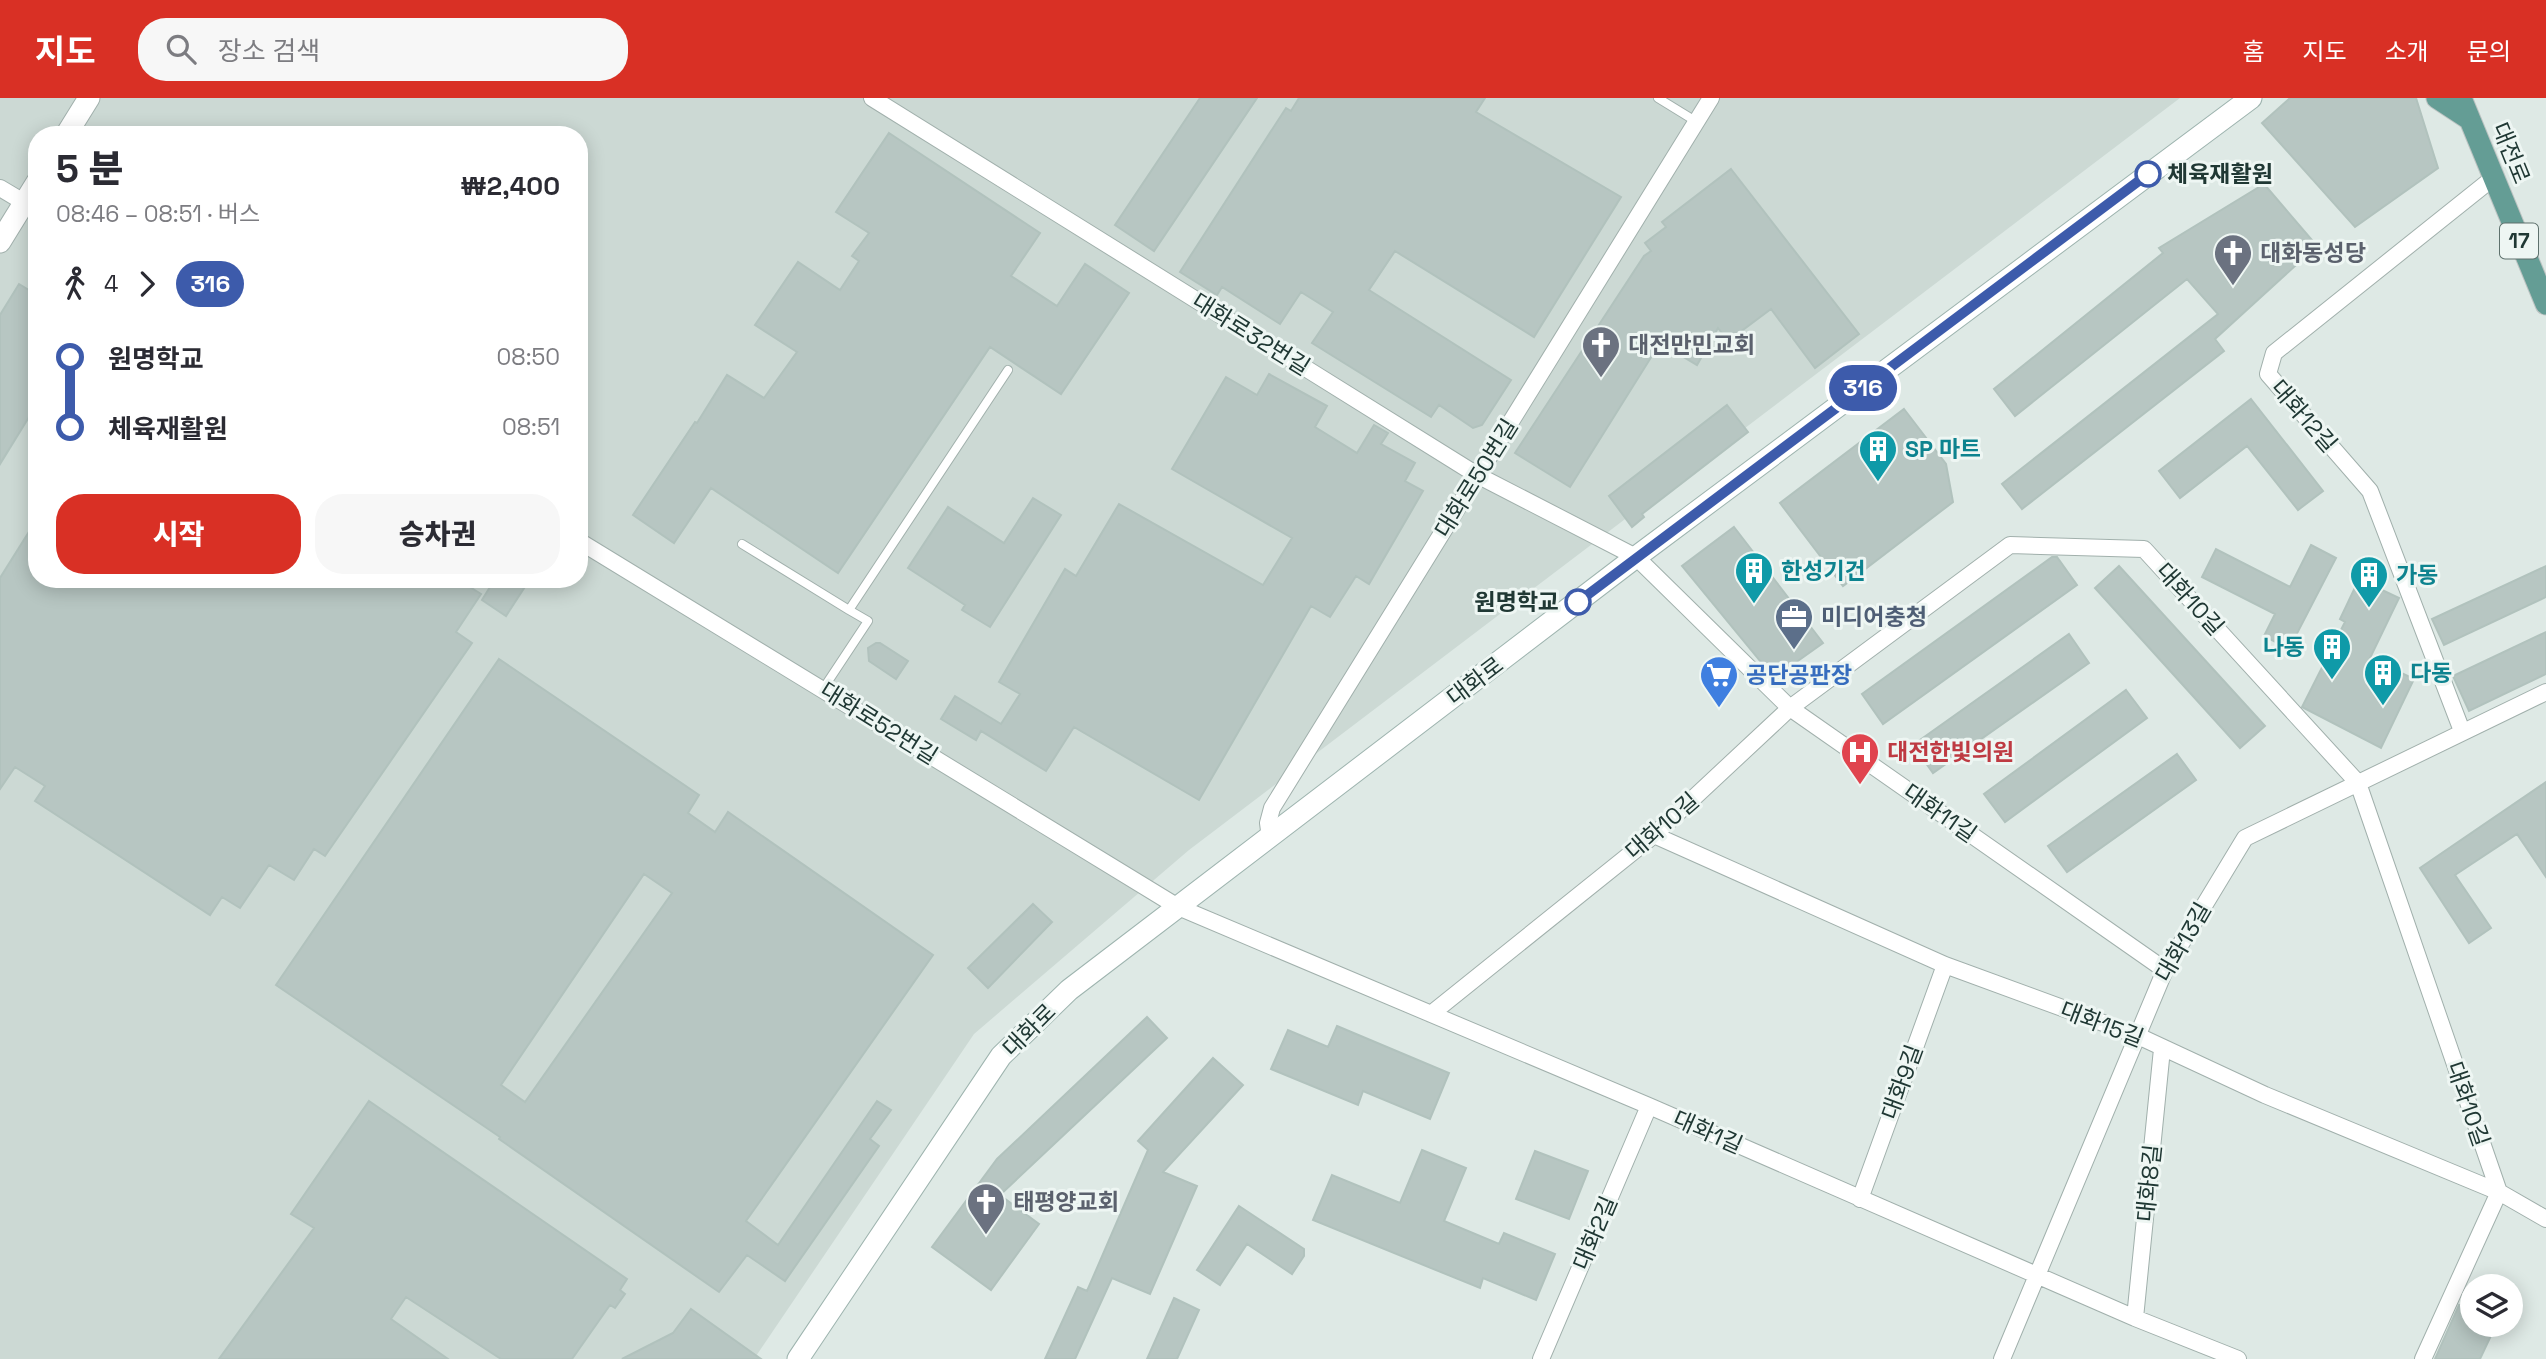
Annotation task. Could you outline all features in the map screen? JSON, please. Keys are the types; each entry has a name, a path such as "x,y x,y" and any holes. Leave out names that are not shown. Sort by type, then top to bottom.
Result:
{"main road":[{"path":"72,126 89,98"},
{"name":"대화로","path":"799,1359 1001,1056 1069,990 1636,557 2251,98"},
{"path":"2437,98 2469,119"},
{"name":"대전로","path":"2461,98 2546,304"},
{"path":"0,242 28,209"}],"street":[{"name":"대화로32번길","path":"872,98 1477,475 1636,557"},
{"name":"대화로50번길","path":"1270,838 1268,823 1272,808 1711,98"},
{"name":"대화12길","path":"2462,731 2370,491 2268,374 2274,353 2493,178"},
{"path":"0,188 28,206"},
{"name":"대화10길","path":"1431,1014 1654,835 1790,708 2010,545 2144,549 2358,783 2499,1192"},
{"name":"대화로52번길","path":"588,546 1178,907"},
{"name":"대화11길","path":"1636,557 1790,708 2165,970"},
{"name":"대화13길","path":"2002,1359 2165,970 2245,838 2546,692"},
{"name":"대화15길","path":"1654,835 1945,965 2136,1035 2265,1095 2499,1192 2546,1219"},
{"name":"대화1길","path":"1178,907 1649,1106 2135,1318 2238,1359"},
{"name":"대화9길","path":"1860,1199 1945,965"},
{"name":"대화8길","path":"2135,1318 2162,1049"},
{"name":"대화2길","path":"1542,1359 1649,1106"},
{"path":"2423,1359 2499,1192"}],"lane":[{"path":"1658,98 1697,122"},
{"path":"849,610 1008,370"},
{"path":"741,544 868,621 823,689"}],"shaded area":[{"path":"0,98 2180,98 1189,850 974,1034 754,1359 0,1359"}],"building":[{"path":"1200,98 1257,98 1154,251 1115,225"},
{"path":"1299,98 1485,98 1476,112 1621,197 1534,337 1395,251 1369,290 1511,380 1482,425 1473,428 1439,405 1431,417 1312,343 1333,312 1301,292 1280,324 1222,287 1217,295 1180,272 1286,108 1291,111"},
{"path":"2290,98 2416,98 2438,168 2355,227 2262,123"},
{"path":"889,133 1040,233 1011,276 1057,306 1085,264 1129,293 1061,394 990,347 838,573 711,488 674,543 633,515 727,375 764,398 797,352 755,325 798,262 840,290 859,261 852,256 869,233 836,212"},
{"path":"1731,169 1859,334 1815,368 1771,309 1728,341 1718,328 1697,365 1660,343 1570,487 1515,453 1644,256 1651,251 1645,243 1666,227 1662,222"},
{"path":"2264,184 2317,246 2215,339 2224,351 2022,509 2002,484 2218,314 2187,279 2015,416 1994,389 2163,253 2159,248"},
{"path":"19,284 28,290 28,419 0,464 0,315"},
{"path":"1269,374 1327,406 1315,427 1357,453 1374,425 1388,433 1381,444 1415,463 1405,481 1423,491 1369,584 1356,576 1330,617 1311,606 1199,800 1074,727 1046,771 981,731 976,740 941,719 955,696 1001,724 1020,694 999,682 1065,569 1076,576 1119,504 1263,585 1292,538 1172,469 1226,377 1257,395"},
{"path":"2251,399 2323,491 2298,510 2247,446 2180,498 2159,471"},
{"path":"1727,405 1748,432 1642,514 1644,517 1632,527 1609,496"},
{"name":"SP 마트","path":"1904,409 1946,464 1953,502 1843,586 1780,503"},
{"path":"1033,498 1061,515 990,627 962,610 965,605 908,568 948,507 1004,543"},
{"name":"한성기건","path":"1734,527 1823,643 1774,678 1682,566"},
{"path":"28,533 28,588 471,588 481,594 456,632 472,643 325,856 314,849 294,880 269,865 240,908 222,897 210,915 35,801 45,786 15,767 0,789 0,578"},
{"path":"2311,545 2336,558 2289,649 2264,636 2275,614 2202,577 2216,549 2290,587"},
{"path":"2052,557 2057,557 2077,585 1883,724 1862,694"},
{"path":"2119,566 2265,726 2240,748 2095,588"},
{"path":"2546,566 2546,597 2444,645 2432,619"},
{"path":"2359,579 2399,598 2370,658 2414,679 2381,748 2302,707 2345,622 2340,619"},
{"path":"489,588 524,588 506,616 482,600"},
{"path":"2546,632 2546,674 2469,711 2453,676"},
{"path":"2069,634 2089,663 1933,773 1913,745"},
{"path":"876,643 908,661 896,679 869,661 868,648"},
{"path":"499,659 699,795 688,813 715,832 728,812 933,955 746,1221 778,1245 877,1101 891,1110 870,1139 879,1146 785,1281 747,1255 719,1292 499,1139 500,1137 276,985","holes":["644,874 672,893 525,1102 501,1085"]},
{"path":"2126,690 2147,718 2005,822 1984,794"},
{"path":"2177,754 2196,780 2067,872 2048,846"},
{"path":"2546,782 2546,877 2517,834 2455,875 2491,928 2469,943 2420,868"},
{"path":"1033,904 1052,922 988,988 968,968"},
{"path":"1147,1017 1167,1038 1000,1195 1039,1224 991,1290 932,1247 997,1159"},
{"path":"1337,1026 1449,1073 1430,1119 1363,1091 1358,1105 1271,1069 1288,1030 1328,1047"},
{"path":"1213,1058 1243,1085 1163,1172 1197,1186 1150,1294 1112,1278 1075,1359 1045,1359 1078,1287 1087,1291 1148,1150 1138,1141"},
{"path":"369,1101 627,1279 620,1290 625,1294 615,1308 610,1305 572,1359 501,1359 406,1297 391,1319 448,1359 219,1359 314,1228 291,1214"},
{"path":"1422,1150 1466,1168 1444,1221 1499,1244 1504,1233 1555,1254 1536,1300 1483,1278 1480,1288 1313,1220 1332,1175 1400,1203"},
{"path":"1535,1151 1588,1171 1569,1219 1516,1199"},
{"path":"1239,1206 1304,1249 1304,1256 1292,1274 1247,1244 1220,1285 1197,1270"},
{"path":"1174,1298 1199,1310 1177,1359 1147,1359"},
{"path":"2459,1305 2460,1337 2490,1337 2480,1359 2435,1359"},
{"path":"691,1309 761,1359 622,1359 673,1333"}],"bus line":[{"name":"316","path":"1578,602 2148,174"}],"place":[{"name":"체육재활원","path":"2148,174"},
{"name":"대화동성당","path":"2233,287"},
{"name":"대전만민교회","path":"1601,379"},
{"name":"SP 마트","path":"1878,483"},
{"name":"원명학교","path":"1578,602"},
{"name":"한성기건","path":"1754,605"},
{"name":"가동","path":"2369,609"},
{"name":"미디어충청","path":"1794,651"},
{"name":"나동","path":"2332,681"},
{"name":"다동","path":"2383,707"},
{"name":"공단공판장","path":"1719,709"},
{"name":"대전한빛의원","path":"1860,786"},
{"name":"태평양교회","path":"986,1236"}]}
